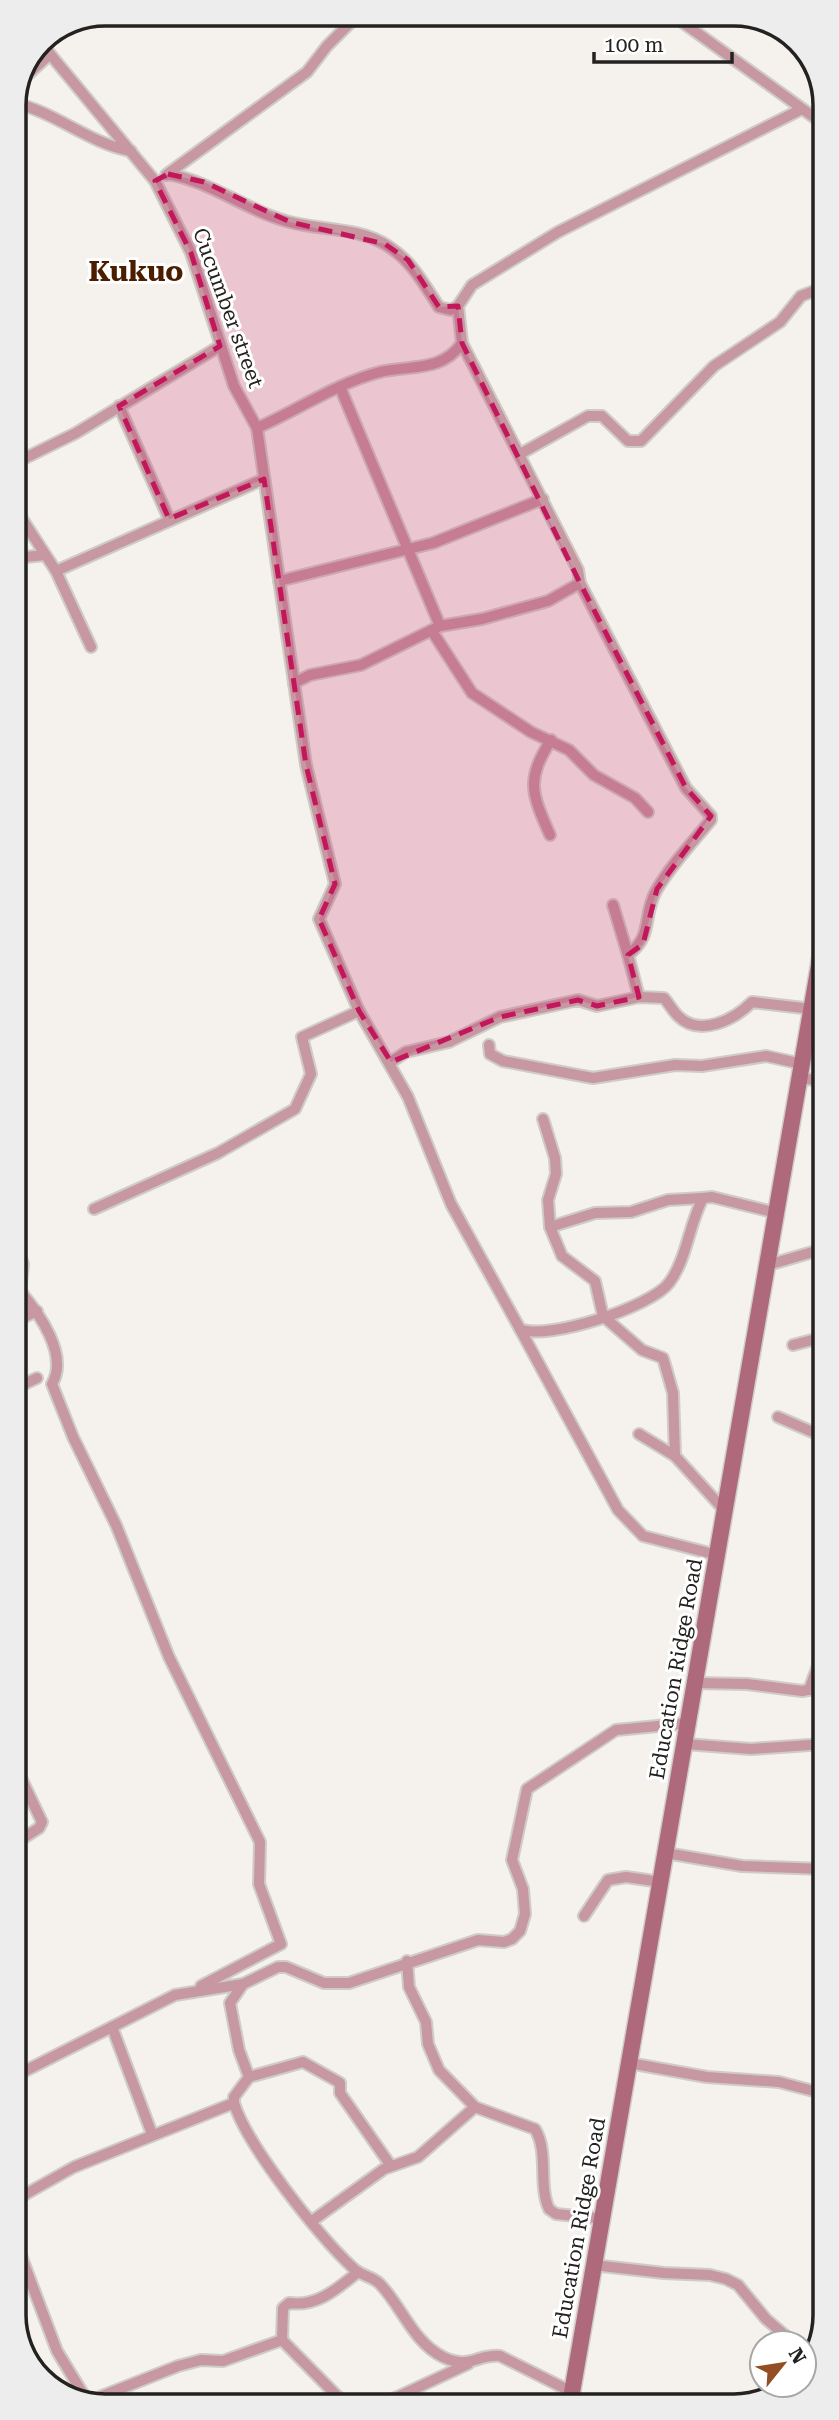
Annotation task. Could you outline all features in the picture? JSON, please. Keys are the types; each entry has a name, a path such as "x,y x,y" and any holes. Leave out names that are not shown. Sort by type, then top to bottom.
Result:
{"main road":[{"name":"Education Ridge Road","path":"572,2394 813,1003"}],"street":[{"path":"155,181 307,72 347,26"},
{"path":"688,26 813,117"},
{"name":"Cucumber street","path":"48,51 155,181 191,253 234,386 257,428"},
{"path":"37,66 50,54"},
{"path":"26,107 107,146 131,151"},
{"path":"168,174 204,182 263,213 290,222 365,235 385,244 408,260 439,307 451,310 458,306 472,285 558,232 802,109"},
{"path":"520,454 588,416 602,416 628,442 641,441 714,366 780,322 801,296 813,291"},
{"path":"458,306 462,343 578,570 580,583 687,788 711,816 711,820 657,889 651,904 643,944 628,955"},
{"path":"462,343 453,356 442,363 378,373 340,387 257,428 306,765 335,884 319,919 359,1011 391,1062 408,1097 423,1142 451,1204 618,1510 643,1536 717,1555"},
{"path":"26,458 76,433 220,346"},
{"path":"340,387 409,548 436,628 472,693 531,732 569,750 605,784 635,798 648,812"},
{"path":"119,406 169,519"},
{"path":"55,571 264,479"},
{"path":"279,581 467,531 543,499"},
{"path":"26,525 55,571 91,647"},
{"path":"26,557 45,555"},
{"path":"294,683 310,675 361,665 436,628 548,601 580,583"},
{"path":"550,835 532,781 535,766 551,740"},
{"path":"613,905 639,997"},
{"path":"391,1062 406,1052 449,1042 500,1017 578,1000 597,1006 639,997 664,998 678,1017 704,1025 724,1023 738,1016 752,1002 812,1009"},
{"path":"94,1209 218,1153 295,1109 311,1074 302,1037 359,1011"},
{"path":"489,1045 490,1054 503,1061 593,1078 675,1065 702,1066 766,1056 813,1076"},
{"path":"543,1119 552,1141 555,1166 548,1200 550,1227 562,1256 594,1281 603,1316 628,1340 650,1355 663,1358 667,1363 676,1422 675,1457"},
{"path":"550,1227 595,1213 631,1212 668,1200 712,1197 777,1213"},
{"path":"520,1329 531,1334 542,1333 603,1316 649,1299 668,1284 703,1198"},
{"path":"768,1265 813,1252"},
{"path":"26,1298 37,1311 59,1361 59,1372 52,1384 73,1437 116,1525 169,1657 260,1842 259,1884 281,1944 192,1991"},
{"path":"26,1316 37,1311"},
{"path":"793,1345 813,1340"},
{"path":"26,1383 37,1378"},
{"path":"778,1417 813,1432"},
{"path":"639,1434 675,1457 716,1505 725,1511"},
{"path":"809,1690 813,1679"},
{"path":"696,1684 813,1689"},
{"path":"26,2070 174,1995 243,1984 278,1967 286,1967 324,1983 336,1985 478,1940 504,1942 520,1931 525,1899 512,1860 526,1793 533,1785 617,1730 689,1723"},
{"path":"685,1744 751,1749 813,1745"},
{"path":"26,1787 42,1822 39,1828 26,1836"},
{"path":"666,1853 743,1866 813,1869"},
{"path":"584,1916 607,1881 626,1877 661,1882"},
{"path":"407,1961 409,1987 427,2026 428,2044 439,2070 475,2107 536,2129 541,2142 547,2207 552,2212 596,2218 601,2215"},
{"path":"243,1984 230,2003 239,2050 249,2077"},
{"path":"112,2027 152,2134"},
{"path":"391,2166 340,2094 340,2083 303,2062 249,2077 234,2097 234,2103 276,2175 312,2221 358,2272 382,2286 418,2337 443,2357 468,2364"},
{"path":"629,2063 707,2077 779,2082 813,2091"},
{"path":"26,2194 74,2168 152,2134 234,2103"},
{"path":"312,2221 391,2166 418,2157 475,2107"},
{"path":"593,2265 710,2275 726,2279 738,2285 778,2329"},
{"path":"26,2269 57,2351 81,2390"},
{"path":"335,2394 282,2340 282,2308 289,2303 328,2296 358,2272"},
{"path":"107,2394 170,2368 201,2360 223,2361 282,2340"},
{"path":"402,2394 489,2355 500,2356 564,2394"}],"highlighted area":[{"path":"168,174 204,182 290,222 385,244 408,260 439,307 458,306 462,343 580,583 686,788 711,816 657,889 643,944 628,955 639,997 597,1006 578,1000 500,1017 391,1062 359,1011 319,919 335,884 306,765 264,479 169,519 119,406 220,346 191,253 155,181"}],"district":[{"name":"Kukuo","path":"136,271"}]}
